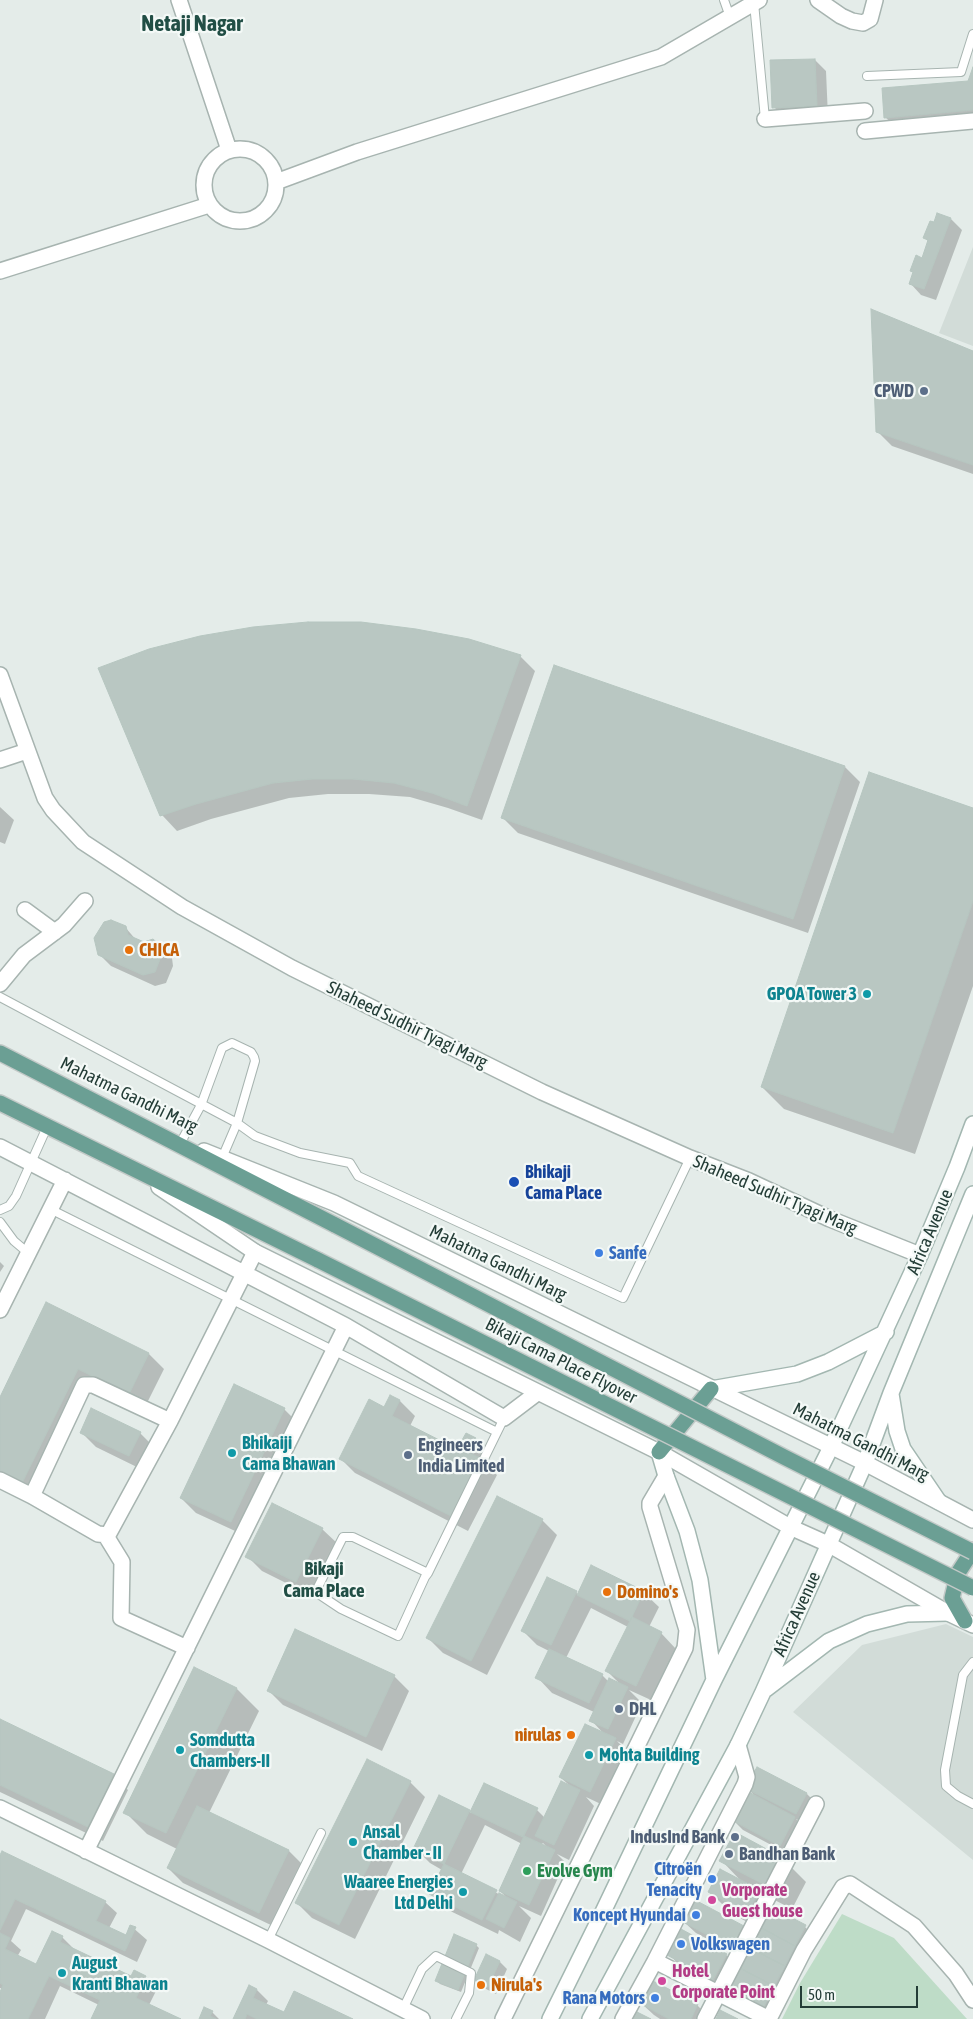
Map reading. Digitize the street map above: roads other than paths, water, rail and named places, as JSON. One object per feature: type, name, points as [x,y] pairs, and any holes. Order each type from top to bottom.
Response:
[{"type":"main road","name":"Mahatma Gandhi Marg","points":[[0,1053],[149,1129]]},
{"type":"main road","points":[[0,1103],[131,1168]]},
{"type":"main road","name":"Bikaji Cama Place Flyover","points":[[149,1129],[784,1457],[973,1551]]},
{"type":"main road","name":"Bikaji Cama Place Flyover","points":[[131,1168],[973,1588]]},
{"type":"main road","points":[[659,1452],[711,1388]]},
{"type":"main road","points":[[969,1623],[952,1598],[958,1573],[973,1551]]},
{"type":"street","points":[[179,0],[229,150]]},
{"type":"street","points":[[818,0],[841,16],[863,23],[870,19],[875,0]]},
{"type":"street","points":[[276,182],[357,152],[661,58],[757,2]]},
{"type":"street","points":[[765,119],[865,111]]},
{"type":"street","points":[[865,131],[973,121]]},
{"type":"street","points":[[244,149],[256,152],[266,160],[273,170],[276,182],[275,195],[270,206],[251,221],[238,222],[216,214],[204,194],[203,183],[206,172],[220,154],[229,150],[244,149]]},
{"type":"street","points":[[0,271],[209,205]]},
{"type":"street","name":"Shaheed Sudhir Tyagi Marg","points":[[0,675],[45,798],[69,829],[96,852],[182,907],[292,968],[542,1092],[830,1219],[920,1255]]},
{"type":"street","points":[[0,760],[27,751]]},
{"type":"street","points":[[0,984],[24,955],[64,925],[84,901]]},
{"type":"street","points":[[25,910],[55,932]]},
{"type":"street","name":"Africa Avenue","points":[[790,1528],[886,1332],[957,1167],[973,1124]]},
{"type":"street","name":"Mahatma Gandhi Marg","points":[[149,1129],[334,1204],[865,1463],[973,1520]]},
{"type":"street","points":[[0,1147],[245,1272],[346,1326],[504,1418],[537,1393]]},
{"type":"street","points":[[131,1168],[255,1252],[659,1452],[790,1528],[828,1544],[948,1613],[969,1623]]},
{"type":"street","points":[[0,1310],[27,1252],[65,1180]]},
{"type":"street","name":"Africa Avenue","points":[[590,2019],[738,1745],[763,1692],[865,1463],[891,1393],[973,1194]]},
{"type":"street","points":[[106,1536],[110,1533],[170,1421],[255,1252]]},
{"type":"street","points":[[86,1850],[346,1326]]},
{"type":"street","points":[[711,1388],[797,1374],[828,1362],[886,1332]]},
{"type":"street","points":[[32,1496],[84,1385],[94,1385],[170,1421]]},
{"type":"street","points":[[891,1393],[897,1431],[903,1448],[938,1502]]},
{"type":"street","points":[[659,1452],[687,1531],[700,1580],[714,1680]]},
{"type":"street","points":[[503,2019],[685,1648],[687,1630],[650,1507],[650,1503],[666,1476]]},
{"type":"street","points":[[0,1480],[98,1534],[106,1536],[122,1562],[121,1618],[187,1648]]},
{"type":"street","points":[[550,2019],[714,1680],[790,1528]]},
{"type":"street","points":[[763,1692],[829,1641],[867,1624],[907,1614],[948,1613]]},
{"type":"street","points":[[624,2019],[745,1784],[746,1777],[738,1745]]},
{"type":"street","points":[[705,2019],[816,1804]]},
{"type":"street","points":[[0,1808],[268,1940],[422,2019]]},
{"type":"street","points":[[655,1961],[769,2019],[804,1950],[843,1887],[850,1884],[914,1926],[956,1974],[973,2000]]},
{"type":"lane","points":[[724,0],[730,17]]},
{"type":"lane","points":[[757,2],[765,119]]},
{"type":"lane","points":[[867,76],[961,72],[973,34]]},
{"type":"lane","points":[[0,997],[237,1123],[254,1136],[300,1153],[350,1163],[358,1176],[624,1298],[690,1158]]},
{"type":"lane","points":[[181,1142],[202,1104],[222,1048],[232,1043],[251,1052],[255,1061],[237,1123],[222,1158]]},
{"type":"lane","points":[[0,1210],[13,1202],[47,1126]]},
{"type":"lane","points":[[50,1209],[497,1432]]},
{"type":"lane","points":[[0,1222],[14,1241],[27,1252]]},
{"type":"lane","points":[[428,1572],[353,1537],[343,1537],[317,1589],[320,1595],[341,1608],[398,1636],[504,1418]]},
{"type":"lane","points":[[973,1662],[963,1675],[945,1770],[946,1786],[958,1796],[973,1804]]},
{"type":"lane","points":[[268,1940],[320,1834]]},
{"type":"lane","points":[[402,2009],[422,1969],[436,1956],[472,1973],[469,1993],[456,2019]]},
{"type":"place","name":"CPWD","points":[[924,391]]},
{"type":"place","name":"CHICA","points":[[129,950]]},
{"type":"place","name":"GPOA Tower 3","points":[[867,994]]},
{"type":"place","name":"Bhikaji Cama Place","points":[[514,1182]]},
{"type":"place","name":"Sanfe","points":[[599,1253]]},
{"type":"place","name":"Bhikaiji Cama Bhawan","points":[[232,1453]]},
{"type":"place","name":"Engineers India Limited","points":[[408,1455]]},
{"type":"place","name":"Domino's","points":[[607,1592]]},
{"type":"place","name":"DHL","points":[[619,1709]]},
{"type":"place","name":"nirulas","points":[[571,1735]]},
{"type":"place","name":"Somdutta Chambers-II","points":[[180,1750]]},
{"type":"place","name":"Mohta Building","points":[[589,1755]]},
{"type":"place","name":"IndusInd Bank","points":[[735,1837]]},
{"type":"place","name":"Ansal Chamber - II","points":[[353,1842]]},
{"type":"place","name":"Bandhan Bank","points":[[729,1854]]},
{"type":"place","name":"Evolve Gym","points":[[527,1871]]},
{"type":"place","name":"Citroën Tenacity","points":[[712,1879]]},
{"type":"place","name":"Waaree Energies Ltd Delhi","points":[[463,1892]]},
{"type":"place","name":"Vorporate Guest house","points":[[712,1900]]},
{"type":"place","name":"Koncept Hyundai","points":[[696,1915]]},
{"type":"place","name":"Volkswagen","points":[[681,1944]]},
{"type":"place","name":"August Kranti Bhawan","points":[[62,1973]]},
{"type":"place","name":"Hotel Corporate Point","points":[[662,1981]]},
{"type":"place","name":"Nirula's","points":[[481,1985]]},
{"type":"place","name":"Rana Motors","points":[[655,1998]]},
{"type":"district","name":"Netaji Nagar","points":[[192,24]]},
{"type":"district","name":"Bikaji Cama Place","points":[[324,1580]]}]
